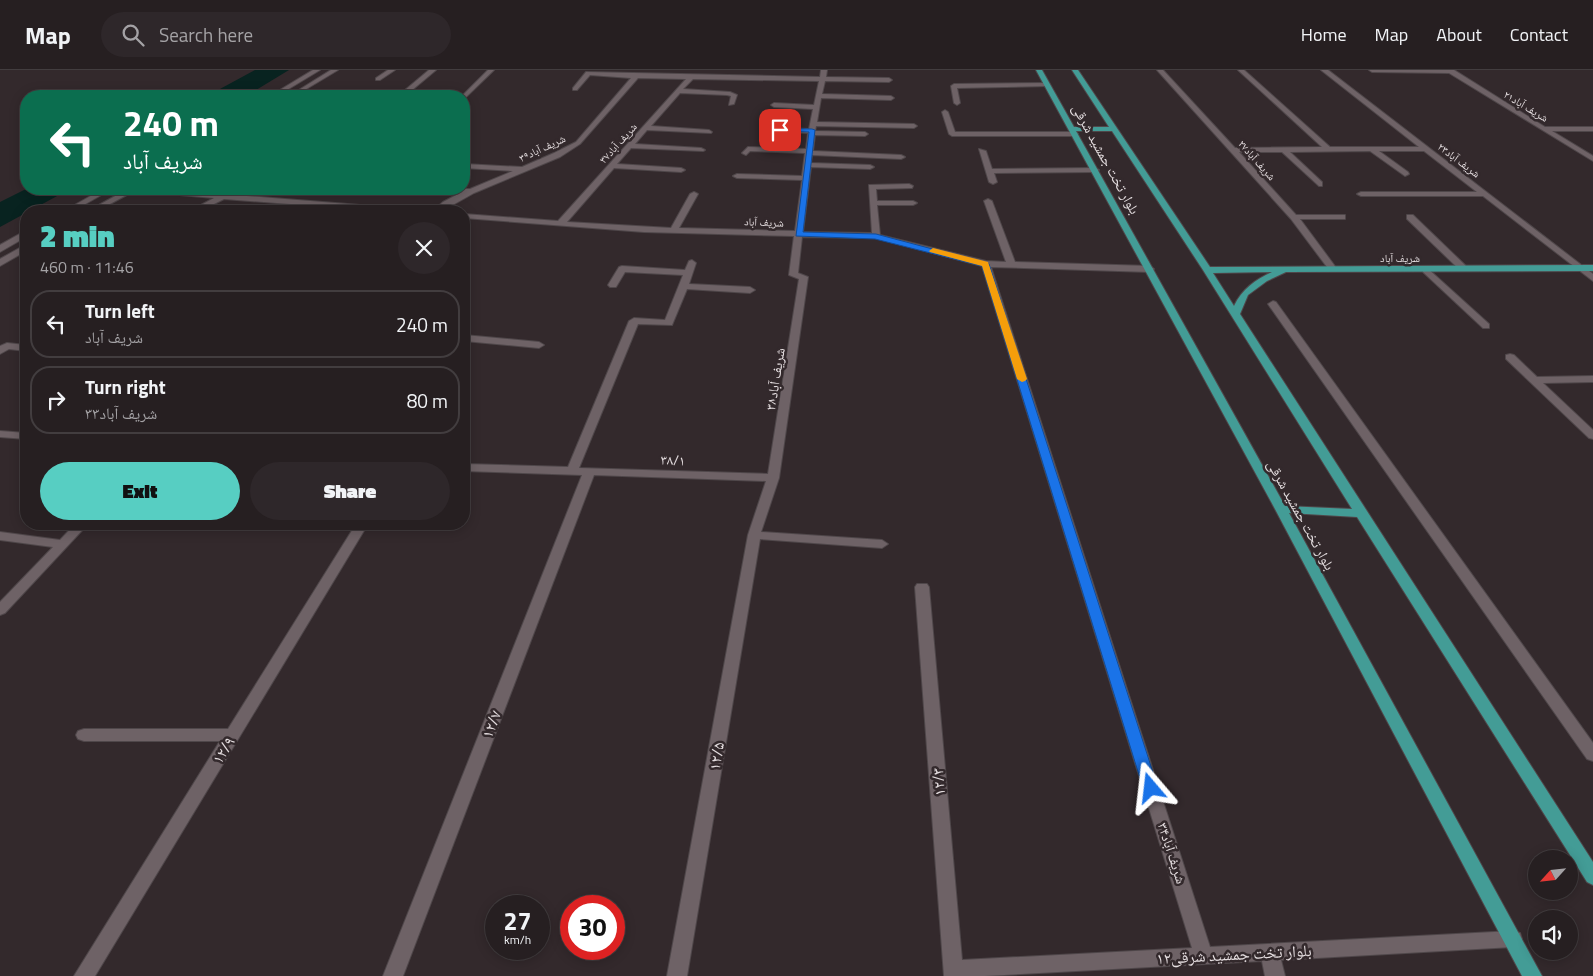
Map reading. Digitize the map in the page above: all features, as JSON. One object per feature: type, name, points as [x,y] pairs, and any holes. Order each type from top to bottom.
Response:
[{"type":"main road","name":"بلوار تخت جمشید شرقی","points":[[1039,70],[1281,509],[1532,976]]},
{"type":"main road","name":"بلوار تخت جمشید شرقی","points":[[1075,70],[1207,270],[1593,877]]},
{"type":"main road","points":[[1073,131],[1114,129]]},
{"type":"main road","name":"شریف آباد","points":[[1207,270],[1593,268]]},
{"type":"main road","points":[[1235,315],[1244,294],[1264,279],[1287,269]]},
{"type":"main road","points":[[1281,509],[1361,513]]},
{"type":"street","points":[[283,90],[317,70]]},
{"type":"street","points":[[301,90],[335,70]]},
{"type":"street","points":[[378,79],[392,70]]},
{"type":"street","points":[[409,90],[433,70]]},
{"type":"street","points":[[470,91],[491,70]]},
{"type":"street","points":[[668,77],[671,70]]},
{"type":"street","points":[[799,234],[812,129],[824,70]]},
{"type":"street","name":"شریف آباد۲۷","points":[[1160,70],[1294,217],[1333,269]]},
{"type":"street","points":[[1241,70],[1329,150]]},
{"type":"street","name":"شریف آباد۲۳","points":[[1324,70],[1593,278]]},
{"type":"street","points":[[1372,70],[1451,70]]},
{"type":"street","name":"شریف آباد۲۱","points":[[1451,70],[1452,73],[1593,159]]},
{"type":"street","points":[[575,89],[588,73],[603,72],[668,77],[888,80]]},
{"type":"street","name":"شریف آباد۳۹","points":[[471,192],[557,155],[578,143],[636,76]]},
{"type":"street","name":"شریف آباد۳۷","points":[[561,223],[680,91],[690,77]]},
{"type":"street","points":[[957,103],[954,86],[1047,86]]},
{"type":"street","points":[[680,91],[728,93],[734,95],[731,104]]},
{"type":"street","points":[[819,96],[891,98]]},
{"type":"street","points":[[774,105],[817,107]]},
{"type":"street","points":[[945,112],[952,134],[1073,131]]},
{"type":"street","points":[[764,129],[914,126]]},
{"type":"street","points":[[647,128],[709,132]]},
{"type":"street","points":[[812,129],[865,134]]},
{"type":"street","points":[[1544,129],[1593,129]]},
{"type":"street","points":[[630,146],[701,150]]},
{"type":"street","points":[[746,153],[748,149],[901,156]]},
{"type":"street","points":[[1233,150],[1427,149]]},
{"type":"street","points":[[1284,150],[1319,184]]},
{"type":"street","points":[[1373,150],[1405,174]]},
{"type":"street","points":[[982,151],[993,182]]},
{"type":"street","points":[[808,165],[870,167]]},
{"type":"street","points":[[470,166],[524,169]]},
{"type":"street","points":[[612,166],[681,170]]},
{"type":"street","points":[[989,171],[1095,170]]},
{"type":"street","points":[[737,176],[806,178]]},
{"type":"street","points":[[876,236],[872,187],[909,186]]},
{"type":"street","points":[[674,231],[694,194]]},
{"type":"street","points":[[1361,194],[1486,194]]},
{"type":"street","points":[[79,205],[97,195]]},
{"type":"street","points":[[103,205],[121,195]]},
{"type":"street","points":[[210,195],[335,205]]},
{"type":"street","name":"شریف آباد۳۹","points":[[445,205],[465,195]]},
{"type":"street","points":[[206,205],[223,196]]},
{"type":"street","points":[[988,201],[1011,264]]},
{"type":"street","points":[[873,202],[913,203]]},
{"type":"street","name":"شریف آباد","points":[[470,216],[674,231],[876,236],[986,264],[1150,269]]},
{"type":"street","points":[[1294,217],[1342,218]]},
{"type":"street","points":[[1410,217],[1464,269]]},
{"type":"street","name":"شریف آباد۳۸","points":[[754,535],[774,478],[804,278],[793,275],[799,234]]},
{"type":"street","points":[[0,249],[20,237]]},
{"type":"street","points":[[0,263],[20,251]]},
{"type":"street","points":[[572,471],[634,322],[669,323],[692,263]]},
{"type":"street","name":"شریف آباد۳۴","points":[[986,264],[1204,956]]},
{"type":"street","points":[[613,285],[622,269],[688,273]]},
{"type":"street","points":[[1426,270],[1486,326]]},
{"type":"street","points":[[683,286],[750,290]]},
{"type":"street","points":[[1273,304],[1593,755]]},
{"type":"street","points":[[470,339],[539,346]]},
{"type":"street","points":[[0,351],[7,346],[20,347]]},
{"type":"street","points":[[1510,357],[1593,436]]},
{"type":"street","points":[[1533,380],[1593,379]]},
{"type":"street","points":[[0,434],[20,434]]},
{"type":"street","name":"۳۸/۱","points":[[470,467],[774,478]]},
{"type":"street","name":"۱۲/۷","points":[[393,976],[589,472]]},
{"type":"street","points":[[0,610],[77,530]]},
{"type":"street","name":"۱۲/۹","points":[[84,976],[358,530]]},
{"type":"street","points":[[754,535],[882,544]]},
{"type":"street","name":"۱۲/۵","points":[[678,976],[754,535]]},
{"type":"street","points":[[0,536],[64,544]]},
{"type":"street","name":"۱۲/۳","points":[[922,587],[954,973]]},
{"type":"street","points":[[84,735],[233,735]]},
{"type":"street","name":"بلوار تخت جمشید شرقی۱۲","points":[[954,973],[1006,971],[1204,956],[1513,939]]},
{"type":"street","points":[[1270,952],[1275,976]]},
{"type":"shaded area","points":[[255,70],[289,70],[256,90],[218,90]]},
{"type":"shaded area","points":[[20,192],[20,195],[59,195],[41,205],[20,205],[20,216],[0,227],[0,202]]},
{"type":"slow traffic","points":[[933,251],[986,264],[1022,379]]},
{"type":"route","points":[[780,130],[812,130],[799,234],[876,236],[986,264],[1151,788]]}]
